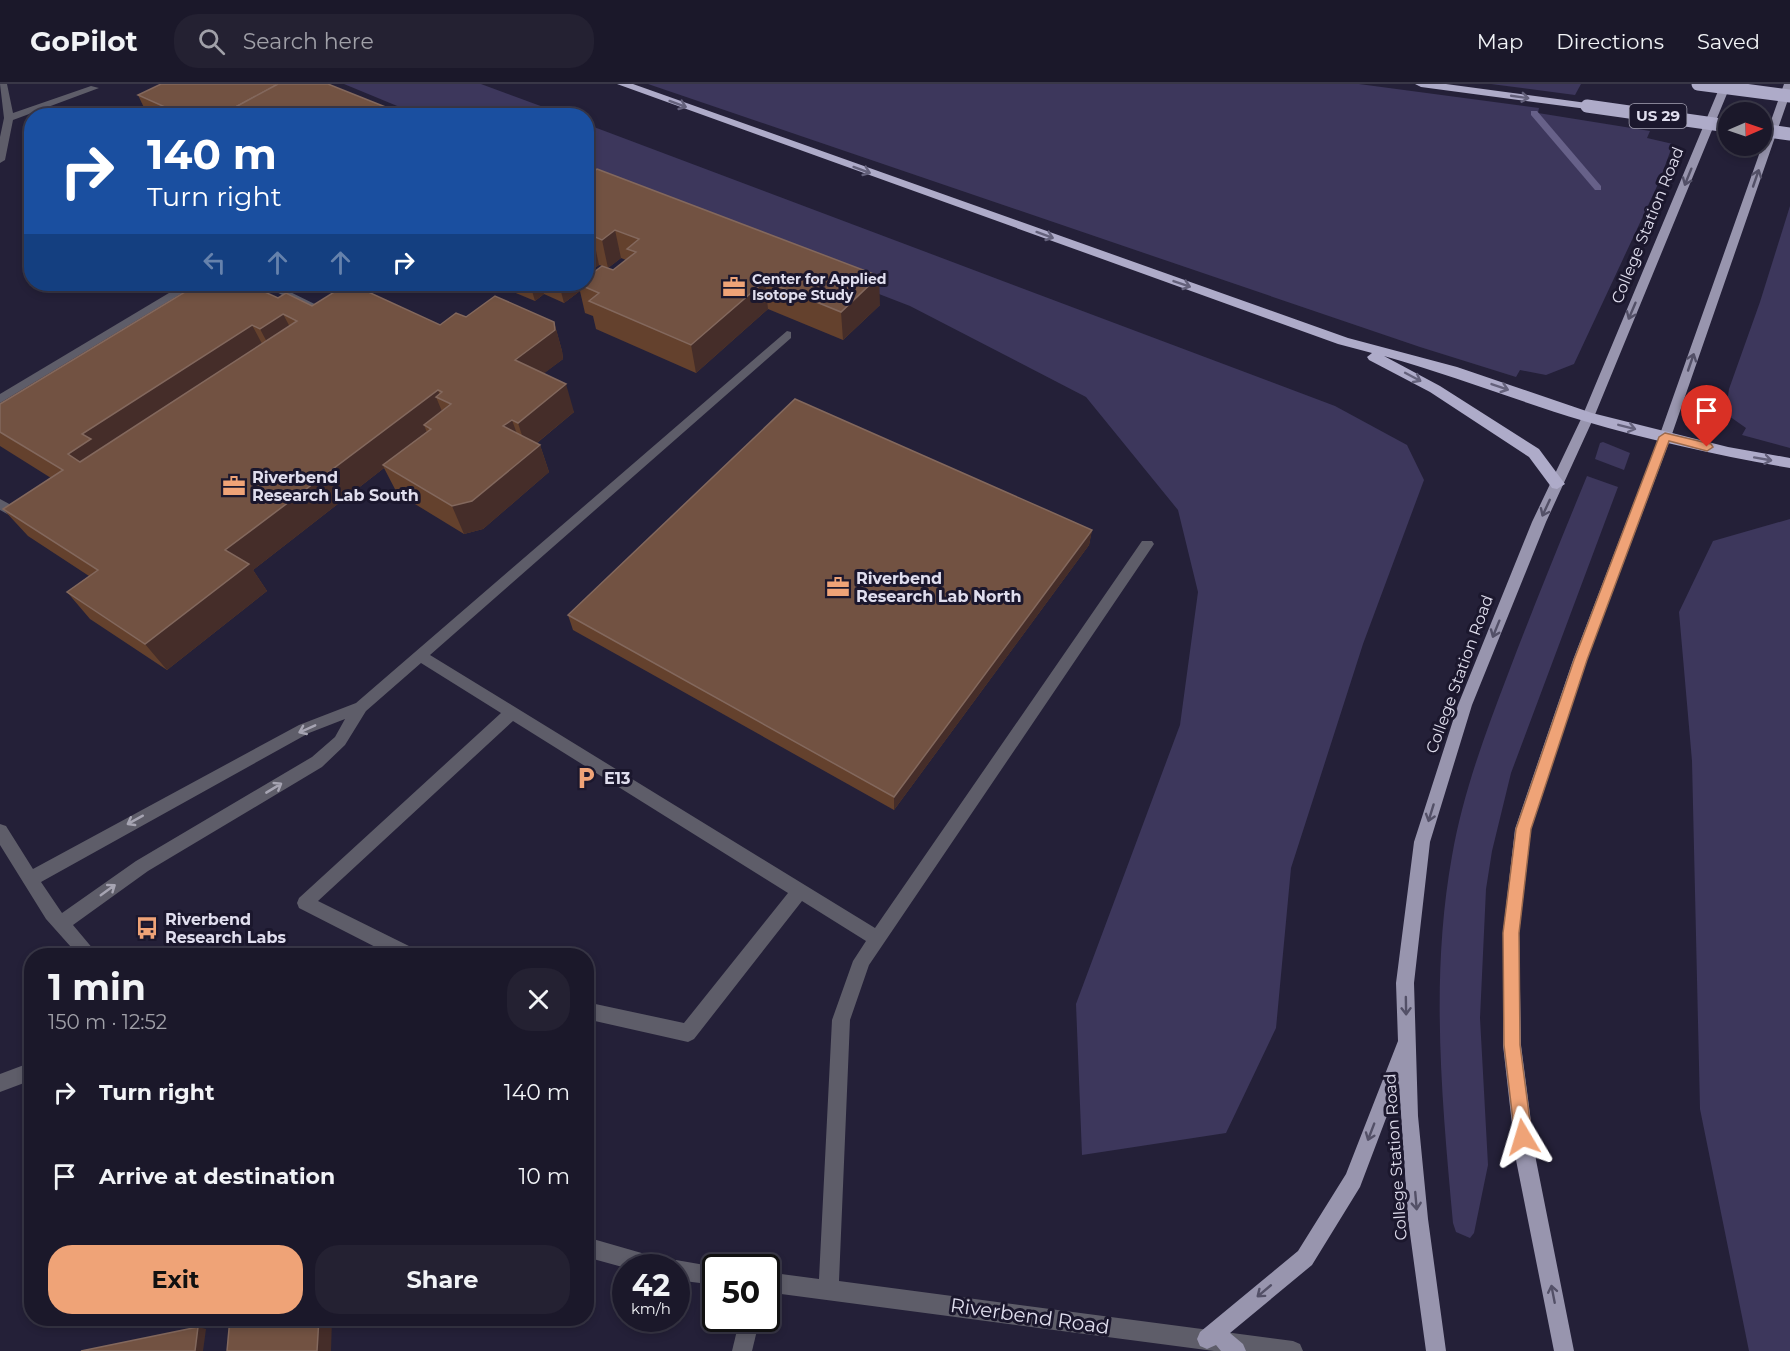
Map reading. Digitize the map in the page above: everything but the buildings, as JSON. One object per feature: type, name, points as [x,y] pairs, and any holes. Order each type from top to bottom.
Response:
[{"type":"highway","points":[[623,84],[1343,341],[1452,370],[1588,417],[1665,437],[1790,464]]},
{"type":"highway","name":"US 29","points":[[1421,84],[1718,125]]},
{"type":"highway","name":"US 29","points":[[1698,84],[1790,96]]},
{"type":"highway","points":[[1772,132],[1790,134]]},
{"type":"highway","points":[[1343,341],[1435,389],[1534,453],[1557,484]]},
{"type":"main road","name":"College Station Road","points":[[1436,1351],[1418,1219],[1409,1116],[1406,983],[1422,842],[1465,705],[1557,484],[1588,417],[1726,84]]},
{"type":"main road","points":[[1564,1351],[1526,1160],[1512,1045],[1511,933],[1523,829],[1580,660],[1665,437],[1789,84]]},
{"type":"main road","points":[[1223,1344],[1305,1258],[1353,1180],[1407,1038]]},
{"type":"street","points":[[0,160],[9,118],[2,84]]},
{"type":"street","points":[[35,108],[91,86]]},
{"type":"street","points":[[9,118],[24,112]]},
{"type":"street","points":[[0,399],[180,291]]},
{"type":"street","points":[[280,291],[339,320]]},
{"type":"street","points":[[30,879],[294,735],[361,707],[422,657],[787,335]]},
{"type":"street","points":[[0,504],[31,521]]},
{"type":"street","points":[[829,1289],[841,1020],[862,961],[1147,544]]},
{"type":"street","points":[[422,657],[877,939]]},
{"type":"street","points":[[61,924],[142,866],[317,762],[340,741],[361,707]]},
{"type":"street","points":[[395,948],[305,903],[512,712]]},
{"type":"street","points":[[0,831],[61,924],[84,948]]},
{"type":"street","points":[[594,1012],[688,1033],[800,891]]},
{"type":"street","points":[[0,1083],[24,1074]]},
{"type":"street","points":[[594,1248],[612,1254]]},
{"type":"street","name":"Riverbend Road","points":[[780,1284],[1223,1344],[1293,1351]]},
{"type":"street","points":[[742,1351],[747,1332]]},
{"type":"shaded area","points":[[344,84],[481,84],[546,108],[402,108]]},
{"type":"shaded area","points":[[648,84],[1359,84],[1539,108],[1538,113],[1650,131],[1647,138],[1673,144],[1659,182],[1574,364],[1546,375],[1520,370],[1516,377],[1420,347]]},
{"type":"shaded area","points":[[1491,84],[1581,84],[1575,95]]},
{"type":"shaded area","points":[[594,127],[1335,406],[1407,445],[1424,480],[1363,644],[1291,868],[1276,1028],[1226,1133],[1082,1155],[1076,1004],[1180,725],[1198,592],[1178,510],[1086,397],[910,306],[594,184]]},
{"type":"shaded area","points":[[1790,206],[1790,448],[1742,435],[1746,428],[1729,416],[1726,410],[1729,389],[1760,302]]},
{"type":"shaded area","points":[[1603,442],[1630,453],[1624,470],[1595,459],[1600,443]]},
{"type":"shaded area","points":[[1587,476],[1618,487],[1511,773],[1492,851],[1486,889],[1480,1018],[1488,1165],[1474,1233],[1470,1238],[1456,1232],[1453,1223],[1442,1085],[1441,948],[1452,856],[1462,809],[1483,741]]},
{"type":"shaded area","points":[[1790,519],[1790,1351],[1749,1351],[1700,1109],[1692,761],[1679,612],[1713,541]]},
{"type":"waterway","points":[[1534,113],[1598,188]]},
{"type":"place","name":"Center for Applied Isotope Study","points":[[734,287]]},
{"type":"place","name":"Riverbend Research Lab South","points":[[234,486]]},
{"type":"place","name":"Riverbend Research Lab North","points":[[838,587]]},
{"type":"place","name":"E13","points":[[586,778]]},
{"type":"place","name":"Riverbend Research Labs","points":[[147,928]]},
{"type":"route","points":[[1523,1137],[1512,1045],[1511,933],[1523,829],[1580,660],[1665,437],[1707,447]]}]
